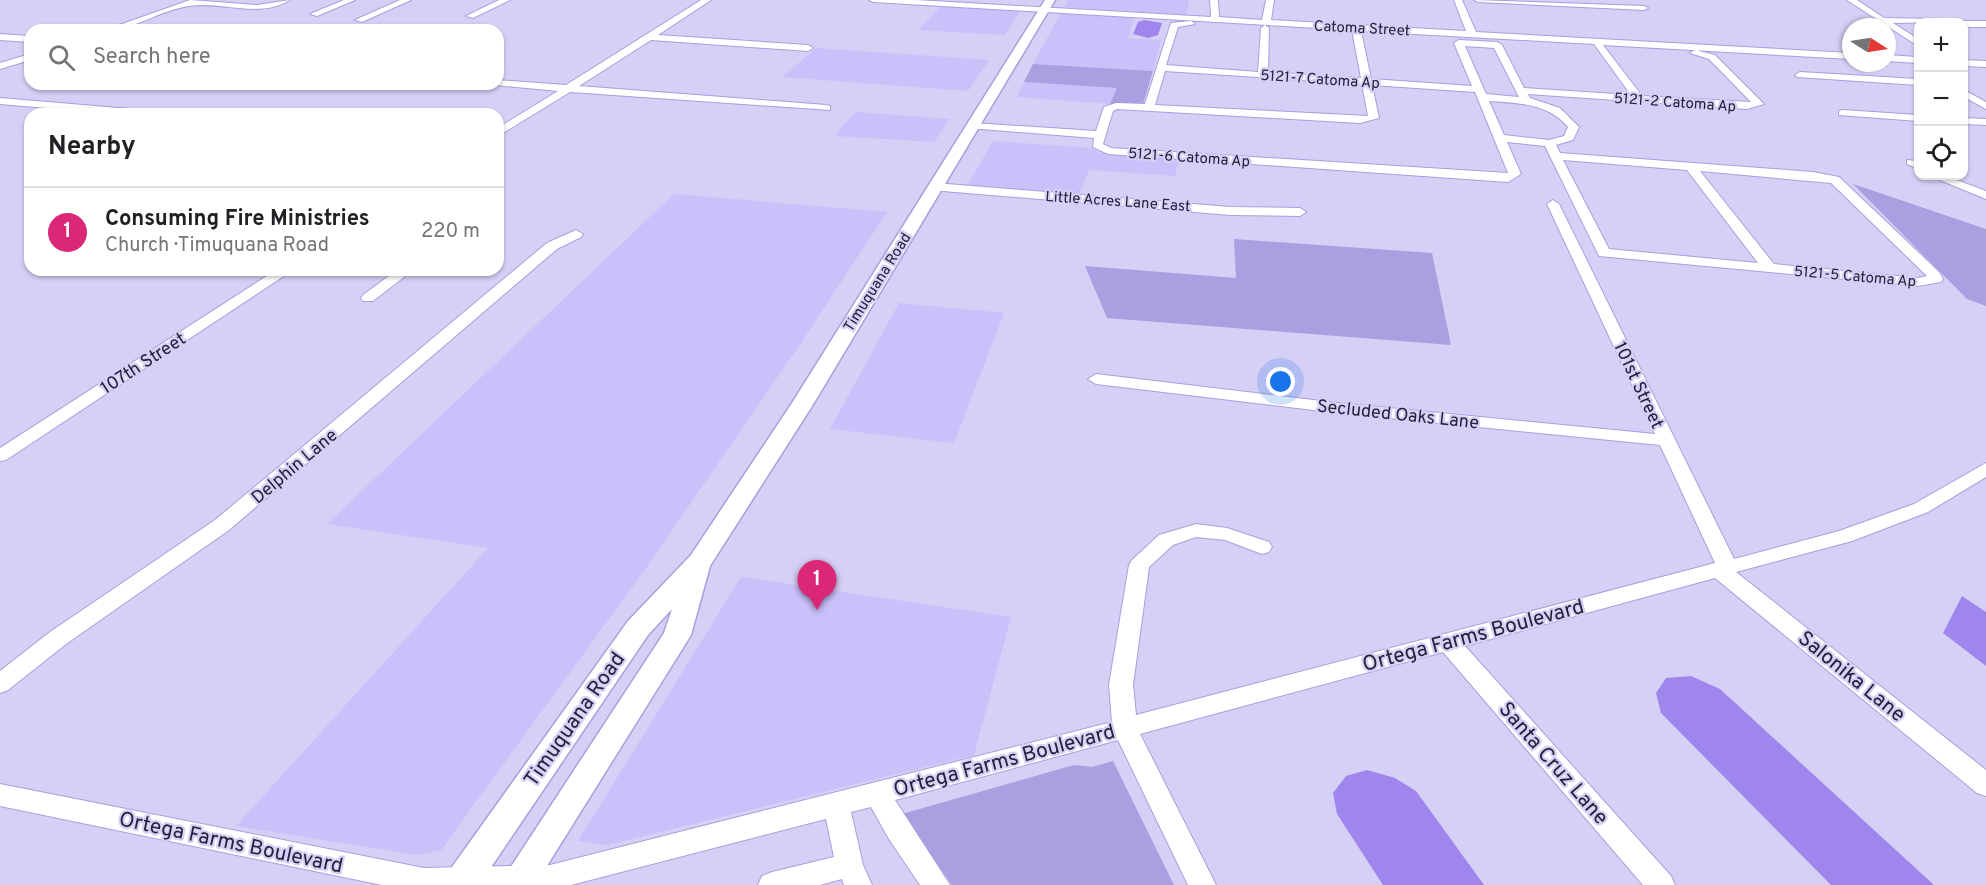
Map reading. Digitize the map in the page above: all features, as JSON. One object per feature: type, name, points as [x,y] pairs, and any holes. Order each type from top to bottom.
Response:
[{"type":"main road","name":"Timuquana Road","points":[[461,882],[638,628],[700,561],[803,403],[1047,5]]},
{"type":"main road","name":"Timuquana Road","points":[[518,882],[676,635],[700,561]]},
{"type":"street","points":[[127,24],[198,0]]},
{"type":"street","points":[[188,3],[257,7],[286,0]]},
{"type":"street","points":[[314,14],[351,0]]},
{"type":"street","points":[[359,21],[407,0]]},
{"type":"street","points":[[470,16],[506,0]]},
{"type":"street","points":[[504,129],[707,0]]},
{"type":"street","points":[[873,0],[1047,5],[1266,25]]},
{"type":"street","points":[[1214,0],[1215,19]]},
{"type":"street","points":[[1263,75],[1270,0]]},
{"type":"street","points":[[1458,0],[1472,34]]},
{"type":"street","points":[[1478,0],[1644,9]]},
{"type":"street","points":[[1851,0],[1878,18]]},
{"type":"street","points":[[1896,21],[1914,21]]},
{"type":"street","points":[[1149,107],[1174,25],[1187,23],[1266,25]]},
{"type":"street","points":[[1968,24],[1986,24]]},
{"type":"street","name":"Catoma Street","points":[[1266,25],[1472,34],[1598,44],[1842,56]]},
{"type":"street","points":[[972,126],[1101,135],[1108,108],[1122,105],[1369,120],[1375,116],[1366,82],[1357,30]]},
{"type":"street","points":[[1896,30],[1914,41]]},
{"type":"street","points":[[649,37],[808,48]]},
{"type":"street","points":[[0,38],[24,39]]},
{"type":"street","name":"5121-6 Catoma Ap","points":[[1101,135],[1097,145],[1108,151],[1508,178],[1515,174],[1459,43],[1497,45],[1524,96]]},
{"type":"street","points":[[1598,44],[1639,99]]},
{"type":"street","name":"5121-2 Catoma Ap","points":[[1524,96],[1639,99],[1746,106],[1759,104],[1712,57],[1706,54],[1598,44]]},
{"type":"street","points":[[0,66],[24,59]]},
{"type":"street","points":[[1896,59],[1914,60]]},
{"type":"street","points":[[1968,63],[1986,64]]},
{"type":"street","name":"5121-7 Catoma Ap","points":[[1161,68],[1366,82],[1480,93],[1506,100],[1524,96]]},
{"type":"street","points":[[1800,75],[1914,82]]},
{"type":"street","points":[[504,84],[826,108]]},
{"type":"street","points":[[1968,95],[1986,106]]},
{"type":"street","points":[[1499,138],[1549,143],[1569,138],[1574,127],[1556,111],[1524,96]]},
{"type":"street","points":[[0,101],[83,108]]},
{"type":"street","points":[[1843,113],[1914,118]]},
{"type":"street","points":[[1968,121],[1986,122]]},
{"type":"street","points":[[1549,143],[1555,156]]},
{"type":"street","name":"5121-5 Catoma Ap","points":[[1555,156],[1813,176],[1835,180],[1936,279],[1918,282],[1604,253],[1555,156]]},
{"type":"street","points":[[1690,166],[1769,268]]},
{"type":"street","points":[[1947,180],[1986,195]]},
{"type":"street","name":"Little Acres Lane East","points":[[935,187],[1230,211],[1300,212]]},
{"type":"street","name":"101st Street","points":[[1553,204],[1722,567]]},
{"type":"street","name":"Delphin Lane","points":[[0,684],[58,638],[222,525],[552,246],[576,234]]},
{"type":"street","name":"107th Street","points":[[0,456],[277,276]]},
{"type":"street","points":[[368,298],[398,276]]},
{"type":"street","name":"Secluded Oaks Lane","points":[[1096,379],[1338,408],[1664,440]]},
{"type":"street","name":"Ortega Farms Boulevard","points":[[0,795],[424,881],[518,882],[550,878],[878,794],[1845,536],[1903,516],[1935,500],[1986,469]]},
{"type":"street","points":[[1202,885],[1125,728],[1121,686],[1139,565],[1151,549],[1169,536],[1189,531],[1208,530],[1231,533],[1262,547]]},
{"type":"street","name":"Salonika Lane","points":[[1722,567],[1986,785]]},
{"type":"street","name":"Santa Cruz Lane","points":[[1448,642],[1661,885]]},
{"type":"street","points":[[878,794],[898,831],[936,885]]},
{"type":"street","points":[[772,885],[853,875],[836,804]]},
{"type":"shaded area","points":[[1068,0],[1189,0],[1187,15],[1065,7]]},
{"type":"shaded area","points":[[941,6],[1020,11],[1005,35],[918,30]]},
{"type":"shaded area","points":[[1061,13],[1135,16],[1128,38],[1161,40],[1153,71],[1033,64]]},
{"type":"shaded area","points":[[1144,20],[1162,23],[1158,35],[1148,38],[1133,34],[1138,22]]},
{"type":"shaded area","points":[[816,48],[989,60],[968,91],[782,77]]},
{"type":"shaded area","points":[[1033,64],[1153,71],[1143,104],[1110,104],[1117,88],[1024,82]]},
{"type":"shaded area","points":[[1024,82],[1117,88],[1110,104],[1017,97]]},
{"type":"shaded area","points":[[855,112],[950,119],[934,142],[835,136]]},
{"type":"shaded area","points":[[993,141],[1092,148],[1099,153],[1180,158],[1175,176],[1089,170],[1078,197],[966,188]]},
{"type":"shaded area","points":[[1853,184],[1986,229],[1986,306],[1967,299]]},
{"type":"shaded area","points":[[674,194],[887,212],[803,340],[646,568],[441,850],[417,855],[236,826],[488,548],[327,524]]},
{"type":"shaded area","points":[[1234,239],[1432,253],[1451,345],[1107,318],[1085,266],[1236,278]]},
{"type":"shaded area","points":[[899,303],[1004,313],[954,443],[830,429]]},
{"type":"shaded area","points":[[741,577],[1011,617],[974,755],[607,845],[578,841]]},
{"type":"shaded area","points":[[1962,596],[1986,612],[1986,666],[1943,633]]},
{"type":"shaded area","points":[[1691,676],[1720,689],[1934,885],[1831,885],[1661,713],[1656,693],[1666,678]]},
{"type":"shaded area","points":[[1113,761],[1174,885],[952,885],[902,814],[1074,765],[1092,767]]},
{"type":"shaded area","points":[[1367,770],[1395,778],[1416,791],[1484,885],[1383,885],[1337,814],[1333,793],[1346,776]]},
{"type":"place","name":"Consuming Fire Ministries","points":[[817,610]]}]
